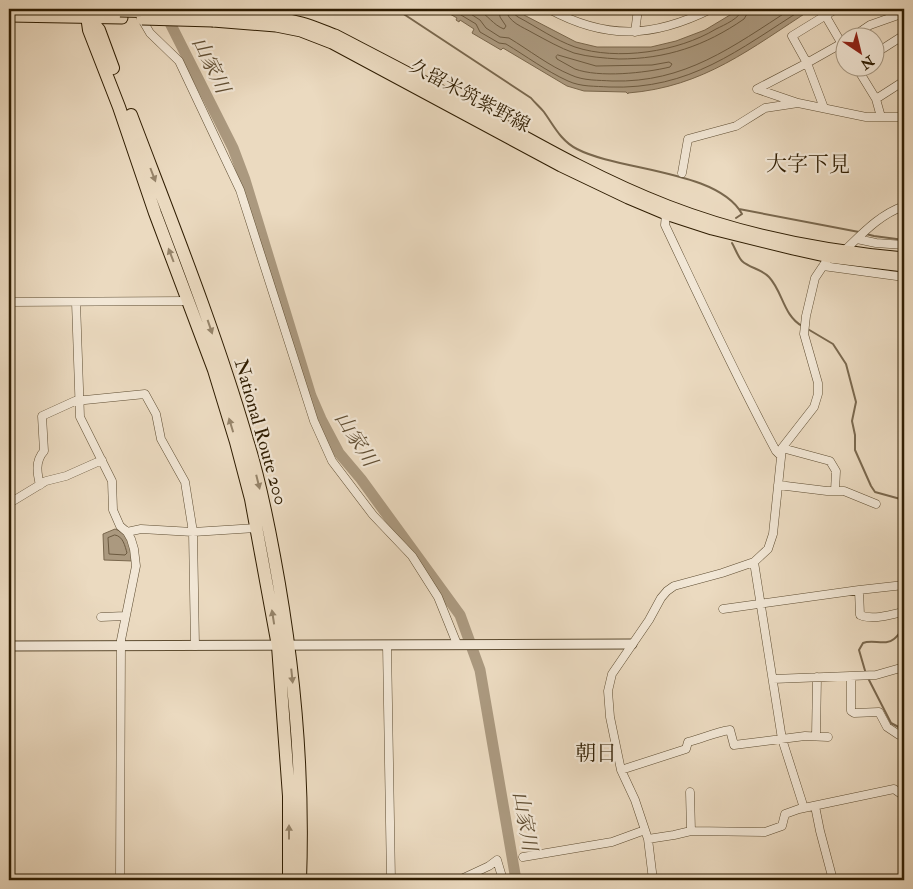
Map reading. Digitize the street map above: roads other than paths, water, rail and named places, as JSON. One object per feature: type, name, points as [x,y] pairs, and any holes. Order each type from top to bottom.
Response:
[{"type":"highway","name":"National Route 200","points":[[89,11],[89,30],[120,107],[155,213],[214,370],[236,442],[257,528],[284,646],[289,796],[289,880]]},
{"type":"highway","name":"National Route 200","points":[[89,11],[99,30],[196,288],[224,366],[248,442],[268,526],[284,646],[298,728],[302,795],[300,880]]},
{"type":"main road","name":"久留米筑紫野線","points":[[9,16],[89,11],[213,17],[300,31],[332,42],[561,166],[666,214],[712,230],[826,261],[904,266]]},
{"type":"main road","name":"久留米筑紫野線","points":[[213,17],[249,14],[302,23],[335,35],[400,68],[575,164],[645,197],[709,220],[794,242],[844,251],[904,258]]},
{"type":"street","points":[[136,9],[150,33],[179,61],[240,190],[314,422],[332,461],[373,515],[412,556],[438,597],[457,644]]},
{"type":"street","points":[[549,9],[576,22],[601,29],[635,32],[675,25],[711,9]]},
{"type":"street","points":[[635,32],[638,9]]},
{"type":"street","points":[[824,108],[808,63],[792,36],[836,9]]},
{"type":"street","points":[[866,28],[904,11]]},
{"type":"street","points":[[825,15],[836,32]]},
{"type":"street","points":[[886,47],[904,35]]},
{"type":"street","points":[[836,46],[757,89],[798,103],[866,117],[904,118]]},
{"type":"street","points":[[863,78],[876,99],[881,117]]},
{"type":"street","points":[[876,99],[904,81]]},
{"type":"street","points":[[682,173],[688,139],[736,126],[765,108],[798,103]]},
{"type":"street","points":[[844,251],[882,217],[904,206]]},
{"type":"street","points":[[666,214],[665,225],[745,394],[776,451],[830,461],[836,471],[836,491]]},
{"type":"street","points":[[857,239],[876,243],[904,245]]},
{"type":"street","points":[[653,880],[648,839],[635,800],[621,770],[610,717],[608,691],[612,674],[649,620],[661,598],[674,586],[722,574],[754,562],[768,549],[773,534],[782,452],[814,407],[818,394],[818,383],[804,334],[806,316],[815,278],[826,261],[904,277]]},
{"type":"street","points":[[9,302],[189,301]]},
{"type":"street","points":[[76,302],[80,417],[112,481],[113,510],[117,521],[127,532],[134,549],[136,566],[121,646],[120,880]]},
{"type":"street","points":[[40,485],[37,469],[40,455],[44,451],[42,416],[79,400],[146,394],[156,414],[161,439],[185,482],[193,532],[195,646]]},
{"type":"street","points":[[9,500],[13,501],[46,481],[66,476],[102,460]]},
{"type":"street","points":[[778,485],[844,491],[876,504]]},
{"type":"street","points":[[127,532],[141,529],[193,532],[257,528]]},
{"type":"street","points":[[754,562],[782,739],[804,808]]},
{"type":"street","points":[[723,609],[859,590],[904,586]]},
{"type":"street","points":[[859,590],[860,615],[864,617],[879,617],[904,612]]},
{"type":"street","points":[[101,616],[126,616]]},
{"type":"street","points":[[9,646],[632,644]]},
{"type":"street","points":[[387,645],[391,880]]},
{"type":"street","points":[[773,679],[876,675],[904,667]]},
{"type":"street","points":[[851,676],[851,711],[854,713],[879,712],[887,727],[899,735]]},
{"type":"street","points":[[816,736],[817,677]]},
{"type":"street","points":[[621,770],[686,749],[688,742],[730,730],[734,745],[828,736]]},
{"type":"street","points":[[648,839],[690,831],[766,832],[782,826],[785,814],[804,808],[894,790],[904,796]]},
{"type":"street","points":[[690,792],[690,831]]},
{"type":"street","points":[[815,806],[833,880]]},
{"type":"street","points":[[523,857],[612,842],[645,830]]},
{"type":"street","points":[[459,880],[490,866],[497,860],[503,880]]},
{"type":"water","points":[[441,9],[514,9],[522,14],[522,9],[524,9],[524,15],[576,42],[597,47],[651,47],[676,41],[705,30],[740,9],[812,9],[747,51],[704,74],[680,83],[628,94],[626,92],[584,91],[567,86],[503,48],[501,50],[472,33],[474,29],[460,20],[459,22],[456,20],[457,18]]},
{"type":"water","points":[[115,529],[126,537],[133,561],[104,560],[103,534]]},
{"type":"waterway","points":[[396,9],[531,98],[571,146],[595,156],[666,173],[712,188],[730,199],[742,214],[736,218]]},
{"type":"waterway","name":"山家川","points":[[165,13],[233,148],[245,180],[311,396],[321,419],[339,453],[361,479],[460,615],[480,670],[516,880]]},
{"type":"waterway","points":[[739,209],[859,232]]},
{"type":"waterway","points":[[866,234],[904,240]]},
{"type":"waterway","points":[[732,243],[742,261],[769,277],[791,316],[802,326]]},
{"type":"waterway","points":[[806,328],[833,344],[846,364],[856,402],[852,421],[855,435],[855,450],[871,486],[875,492],[904,500]]},
{"type":"waterway","points":[[866,674],[859,650],[863,643],[891,641],[904,627]]},
{"type":"waterway","points":[[868,678],[891,723],[904,730]]},
{"type":"district","name":"大字下見","points":[[808,164]]},
{"type":"district","name":"朝日","points":[[596,753]]}]
